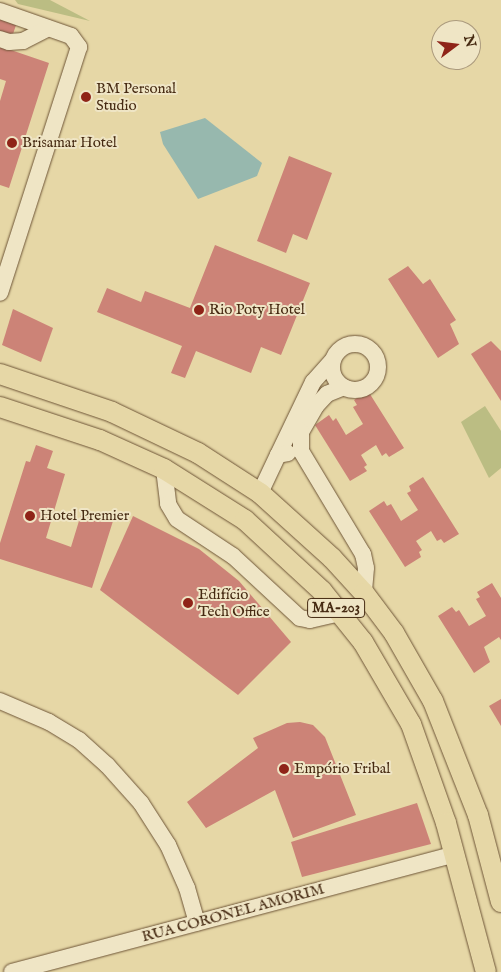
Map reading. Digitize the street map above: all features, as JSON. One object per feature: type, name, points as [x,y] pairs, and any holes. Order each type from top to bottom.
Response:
[{"type":"main road","name":"MA-203","points":[[0,374],[121,416],[198,453],[260,493],[304,532],[364,593],[418,671],[446,728],[478,814],[501,902]]},
{"type":"main road","name":"MA-203","points":[[0,407],[100,440],[164,469],[245,520],[286,555],[340,612],[383,671],[411,724],[432,776],[486,972]]},
{"type":"street","points":[[0,12],[71,36],[79,47],[0,292]]},
{"type":"street","points":[[0,39],[9,42],[23,41],[48,28]]},
{"type":"street","points":[[260,493],[313,382],[341,348],[348,344],[364,345],[376,355],[378,371],[371,384],[358,390],[344,387],[334,376],[332,360]]},
{"type":"street","points":[[344,387],[321,400],[304,425],[300,444],[304,460],[363,554],[366,568],[364,593]]},
{"type":"street","points":[[278,454],[291,453],[304,460]]},
{"type":"street","points":[[164,469],[168,504],[177,520],[233,556],[300,618],[310,620],[340,612]]},
{"type":"street","points":[[0,700],[49,722],[79,740],[141,803],[178,866],[197,923]]},
{"type":"street","name":"RUA CORONEL AMORIM","points":[[12,972],[45,967],[197,923],[454,854]]},
{"type":"green space","points":[[15,0],[50,0],[90,21],[18,4]]},
{"type":"green space","points":[[485,406],[501,431],[501,468],[489,478],[461,422]]},
{"type":"water","points":[[205,118],[262,163],[257,176],[198,199],[163,144],[160,132]]},
{"type":"building","name":"Brisamar Hotel","points":[[0,19],[16,25],[8,49],[49,63],[9,188],[0,185],[0,101],[6,81],[0,79]]},
{"type":"building","points":[[289,156],[332,173],[307,240],[293,234],[286,253],[257,241]]},
{"type":"building","name":"Rio Poty Hotel","points":[[215,245],[310,283],[281,355],[261,347],[251,373],[196,351],[185,378],[171,373],[182,346],[97,312],[107,288],[141,302],[145,291],[190,308]]},
{"type":"building","points":[[408,266],[423,284],[430,279],[456,320],[450,324],[459,344],[438,358],[388,279]]},
{"type":"building","points":[[13,309],[53,328],[41,362],[2,345]]},
{"type":"building","points":[[491,341],[501,351],[501,401],[471,354]]},
{"type":"building","points":[[368,391],[404,448],[389,457],[386,453],[382,456],[376,445],[361,455],[367,465],[364,467],[367,471],[350,481],[315,425],[329,415],[333,421],[336,418],[346,435],[363,424],[353,407],[357,405],[354,400]]},
{"type":"building","name":"Hotel Premier","points":[[36,445],[53,451],[47,468],[65,474],[46,538],[71,547],[82,511],[113,521],[92,588],[0,559],[0,543],[26,461],[30,462]]},
{"type":"building","points":[[423,477],[459,534],[444,543],[441,539],[437,541],[431,531],[416,541],[422,550],[419,552],[421,557],[405,567],[369,511],[384,501],[387,506],[391,504],[401,521],[418,510],[407,493],[411,491],[409,486]]},
{"type":"building","name":"Edifício Tech Office","points":[[133,516],[199,549],[239,581],[291,642],[238,695],[100,590]]},
{"type":"building","points":[[492,583],[501,598],[501,640],[499,637],[484,647],[490,662],[474,673],[438,616],[452,607],[456,612],[459,610],[469,626],[486,616],[476,599],[480,597],[477,592]]},
{"type":"building","points":[[501,699],[501,726],[489,706]]},
{"type":"building","name":"Empório Fribal","points":[[300,722],[313,725],[325,737],[356,815],[293,838],[275,790],[206,828],[187,802],[258,748],[253,738],[287,723]]},
{"type":"building","points":[[417,803],[431,844],[302,877],[291,842]]},
{"type":"place","name":"BM Personal Studio","points":[[86,97]]},
{"type":"place","name":"Brisamar Hotel","points":[[12,143]]},
{"type":"place","name":"Rio Poty Hotel","points":[[199,310]]},
{"type":"place","name":"Hotel Premier","points":[[30,516]]},
{"type":"place","name":"Edifício Tech Office","points":[[188,603]]},
{"type":"place","name":"Empório Fribal","points":[[284,769]]}]
